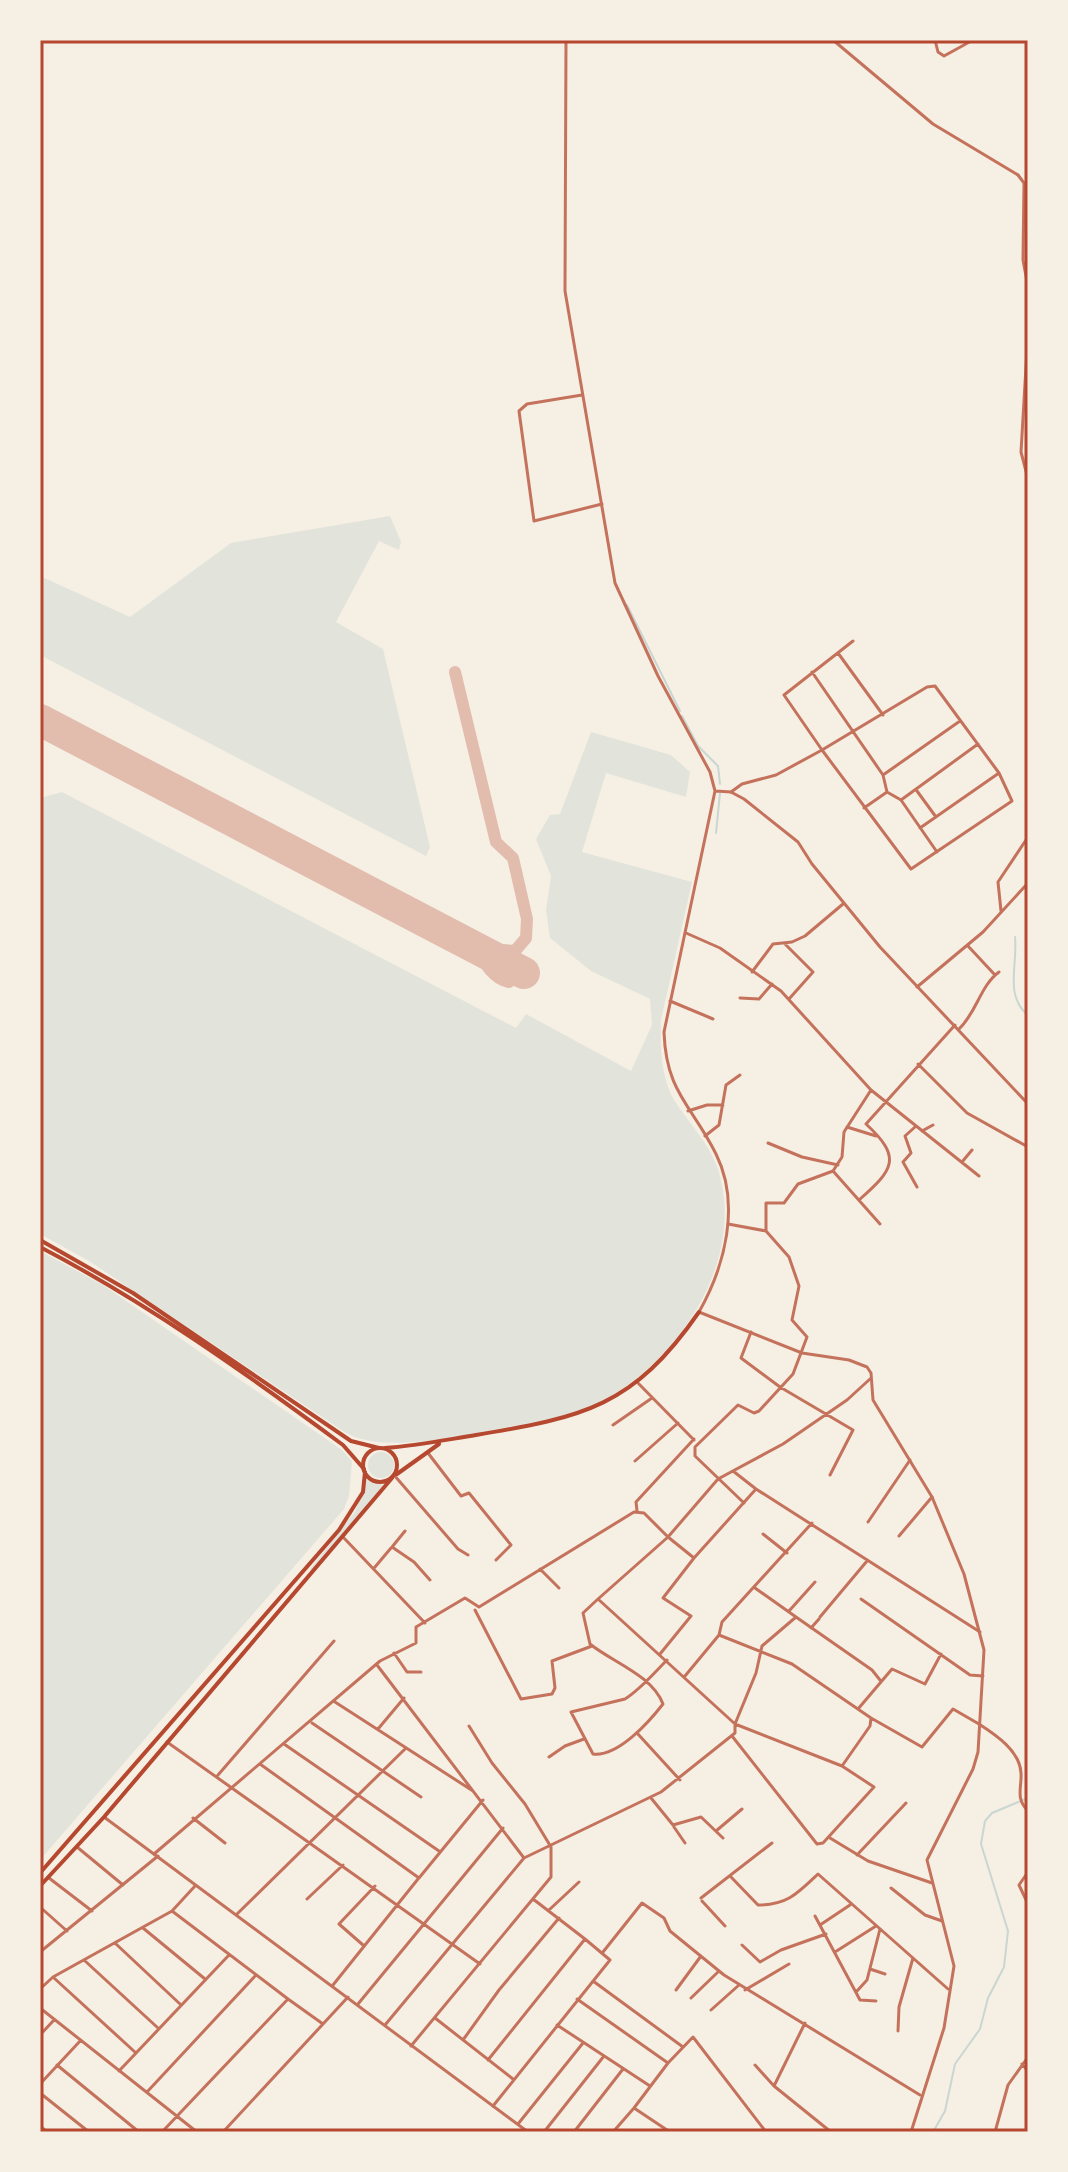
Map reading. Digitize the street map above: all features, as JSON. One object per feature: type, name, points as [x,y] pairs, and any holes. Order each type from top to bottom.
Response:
[{"type":"main road","points":[[40,1240],[158,1310],[351,1441],[382,1448],[441,1443],[549,1424],[610,1400],[638,1383],[673,1348],[699,1312]]},
{"type":"main road","points":[[40,1247],[56,1252]]},
{"type":"main road","points":[[67,1258],[333,1437],[350,1450],[364,1471],[377,1482],[393,1477]]},
{"type":"main road","points":[[40,1886],[104,1817],[393,1477],[441,1443]]},
{"type":"main road","points":[[40,1873],[352,1513],[363,1492],[366,1456],[382,1448]]},
{"type":"main road","points":[[382,1448],[397,1460],[393,1477]]},
{"type":"main road","points":[[244,1641],[250,1645]]},
{"type":"street","points":[[566,40],[564,266],[568,315],[615,583],[718,790],[670,1001],[665,1052],[677,1093],[722,1169],[728,1224],[720,1268],[699,1312],[802,1353],[862,1364],[870,1370],[873,1400],[932,1497],[972,1597],[980,1632],[983,1676],[973,1769],[929,1851],[927,1871],[954,1966],[944,2028],[920,2095],[911,2132]]},
{"type":"street","points":[[833,40],[933,124],[1018,175],[1024,183],[1023,260],[1028,287]]},
{"type":"street","points":[[935,40],[938,52],[944,56],[973,40]]},
{"type":"street","points":[[1028,332],[1021,452],[1028,479]]},
{"type":"street","points":[[582,395],[520,407],[534,521],[603,504]]},
{"type":"street","points":[[731,792],[742,784],[776,775],[822,750],[853,733],[932,685],[999,773],[1012,799],[1010,803],[914,867],[908,867],[864,808],[822,750],[785,698],[785,691],[853,641]]},
{"type":"street","points":[[838,653],[883,715]]},
{"type":"street","points":[[812,672],[883,775],[887,792],[901,800],[937,852]]},
{"type":"street","points":[[883,775],[960,721]]},
{"type":"street","points":[[901,800],[978,744]]},
{"type":"street","points":[[920,828],[999,773]]},
{"type":"street","points":[[718,790],[731,792],[794,837],[843,904],[1028,1104]]},
{"type":"street","points":[[916,790],[936,817]]},
{"type":"street","points":[[864,808],[887,792]]},
{"type":"street","points":[[1001,911],[998,882],[1028,837]]},
{"type":"street","points":[[917,987],[967,945],[1028,883]]},
{"type":"street","points":[[752,972],[773,944],[785,944],[812,931],[843,904]]},
{"type":"street","points":[[686,933],[720,948],[772,984],[871,1090],[979,1176]]},
{"type":"street","points":[[785,944],[813,972],[789,999]]},
{"type":"street","points":[[859,1200],[888,1172],[888,1147],[866,1124],[918,1064],[976,1010],[985,986],[997,974],[967,945]]},
{"type":"street","points":[[740,998],[759,999],[772,984]]},
{"type":"street","points":[[670,1001],[713,1019]]},
{"type":"street","points":[[918,1064],[967,1113],[1028,1147]]},
{"type":"street","points":[[705,1136],[717,1130],[726,1085],[740,1075]]},
{"type":"street","points":[[766,1231],[766,1203],[784,1203],[800,1183],[833,1171],[838,1165],[847,1127],[871,1090]]},
{"type":"street","points":[[688,1111],[707,1105],[723,1105]]},
{"type":"street","points":[[922,1131],[933,1125]]},
{"type":"street","points":[[916,1126],[905,1136],[911,1153],[903,1162],[917,1187]]},
{"type":"street","points":[[847,1127],[880,1137]]},
{"type":"street","points":[[768,1143],[802,1157],[838,1165]]},
{"type":"street","points":[[962,1162],[972,1150]]},
{"type":"street","points":[[833,1171],[880,1224]]},
{"type":"street","points":[[728,1224],[766,1231],[782,1247],[797,1276],[792,1318],[807,1333],[793,1374],[756,1413],[738,1405],[698,1443],[696,1459],[744,1503]]},
{"type":"street","points":[[751,1332],[740,1357],[780,1387],[854,1432],[830,1475]]},
{"type":"street","points":[[592,1646],[583,1613],[668,1537],[718,1479],[783,1444],[870,1379]]},
{"type":"street","points":[[638,1383],[698,1443]]},
{"type":"street","points":[[613,1425],[652,1398]]},
{"type":"street","points":[[635,1461],[678,1423]]},
{"type":"street","points":[[694,1439],[636,1502],[637,1511],[694,1558]]},
{"type":"street","points":[[426,1452],[453,1489],[461,1496],[469,1493],[511,1545],[496,1560]]},
{"type":"street","points":[[868,1522],[910,1460]]},
{"type":"street","points":[[733,1471],[756,1489],[980,1632]]},
{"type":"street","points":[[393,1477],[458,1549],[468,1555]]},
{"type":"street","points":[[660,1654],[691,1616],[663,1598],[756,1489]]},
{"type":"street","points":[[899,1536],[932,1497]]},
{"type":"street","points":[[474,1607],[637,1511]]},
{"type":"street","points":[[685,1676],[719,1635],[722,1622],[812,1523]]},
{"type":"street","points":[[375,1567],[405,1531]]},
{"type":"street","points":[[763,1534],[787,1553]]},
{"type":"street","points":[[343,1537],[375,1567],[425,1623]]},
{"type":"street","points":[[392,1547],[414,1562],[430,1580]]},
{"type":"street","points":[[811,1628],[868,1560]]},
{"type":"street","points":[[540,1569],[559,1588]]},
{"type":"street","points":[[789,1611],[815,1582]]},
{"type":"street","points":[[755,1588],[879,1675],[880,1680]]},
{"type":"street","points":[[40,1952],[123,1885],[193,1818],[377,1665],[394,1653],[412,1646],[417,1641],[414,1628],[465,1598],[474,1607],[521,1699],[552,1694],[555,1688],[552,1661],[592,1646],[612,1656],[644,1683],[663,1704],[620,1745],[597,1756],[584,1739],[571,1712],[625,1699],[644,1683],[667,1660]]},
{"type":"street","points":[[598,1599],[685,1676],[708,1703],[735,1724],[842,1766],[874,1787],[821,1844],[813,1841],[732,1736]]},
{"type":"street","points":[[861,1599],[970,1675],[983,1676]]},
{"type":"street","points":[[385,2025],[524,1858],[549,1843],[651,1798],[680,1780],[732,1736],[737,1730],[735,1724],[764,1644],[796,1617]]},
{"type":"street","points":[[719,1635],[802,1670],[871,1718],[922,1747],[953,1709],[979,1724],[1012,1752],[1021,1774],[1019,1795],[1028,1811]]},
{"type":"street","points":[[218,1775],[334,1641]]},
{"type":"street","points":[[394,1653],[410,1674],[421,1672]]},
{"type":"street","points":[[858,1709],[892,1669],[925,1684],[941,1654]]},
{"type":"street","points":[[377,1665],[483,1800],[524,1858]]},
{"type":"street","points":[[378,1729],[404,1698]]},
{"type":"street","points":[[335,1702],[476,1793]]},
{"type":"street","points":[[842,1766],[870,1726],[871,1718]]},
{"type":"street","points":[[311,1722],[421,1797]]},
{"type":"street","points":[[411,2046],[551,1877],[554,1856],[549,1843],[469,1726]]},
{"type":"street","points":[[636,1732],[680,1780]]},
{"type":"street","points":[[549,1757],[565,1746],[584,1739]]},
{"type":"street","points":[[167,1742],[375,1886],[481,1965]]},
{"type":"street","points":[[284,1744],[440,1851]]},
{"type":"street","points":[[237,1914],[360,1797],[406,1748]]},
{"type":"street","points":[[260,1764],[419,1878]]},
{"type":"street","points":[[1019,1789],[1028,1791]]},
{"type":"street","points":[[651,1798],[685,1843]]},
{"type":"street","points":[[333,1985],[483,1800]]},
{"type":"street","points":[[857,1855],[906,1803]]},
{"type":"street","points":[[716,1831],[742,1809]]},
{"type":"street","points":[[104,1817],[528,2132]]},
{"type":"street","points":[[673,1825],[699,1817],[723,1838]]},
{"type":"street","points":[[193,1818],[225,1843]]},
{"type":"street","points":[[358,2004],[503,1828]]},
{"type":"street","points":[[829,1837],[857,1855],[932,1883]]},
{"type":"street","points":[[725,1926],[702,1899],[772,1843]]},
{"type":"street","points":[[77,1847],[123,1885]]},
{"type":"street","points":[[307,1899],[343,1865]]},
{"type":"street","points":[[1028,1872],[1019,1885],[1028,1904]]},
{"type":"street","points":[[731,1877],[758,1905],[776,1905],[789,1902],[818,1874],[948,1989]]},
{"type":"street","points":[[49,1878],[92,1911]]},
{"type":"street","points":[[549,1910],[579,1882]]},
{"type":"street","points":[[40,1989],[53,1977],[172,1911],[195,1886]]},
{"type":"street","points":[[364,1945],[339,1924],[375,1886]]},
{"type":"street","points":[[891,1888],[925,1915],[942,1921]]},
{"type":"street","points":[[493,2106],[611,1958],[533,1898]]},
{"type":"street","points":[[603,1952],[642,1903],[664,1918],[670,1931],[745,1990],[805,2023],[920,2095]]},
{"type":"street","points":[[820,1925],[851,1905]]},
{"type":"street","points":[[40,1907],[67,1931]]},
{"type":"street","points":[[172,1911],[323,2024]]},
{"type":"street","points":[[815,1916],[861,2001],[876,2001]]},
{"type":"street","points":[[463,2040],[499,1990],[559,1918]]},
{"type":"street","points":[[143,1927],[205,1979]]},
{"type":"street","points":[[835,1952],[878,1928]]},
{"type":"street","points":[[857,1991],[867,1980],[878,1928]]},
{"type":"street","points":[[742,1945],[760,1962],[826,1934]]},
{"type":"street","points":[[488,2060],[585,1939]]},
{"type":"street","points":[[115,1943],[180,2004]]},
{"type":"street","points":[[119,2071],[229,1955]]},
{"type":"street","points":[[676,1990],[701,1956]]},
{"type":"street","points":[[898,2031],[899,2007],[913,1958]]},
{"type":"street","points":[[84,1960],[158,2028]]},
{"type":"street","points":[[745,1990],[789,1964]]},
{"type":"street","points":[[869,1969],[885,1974]]},
{"type":"street","points":[[691,1998],[719,1971]]},
{"type":"street","points":[[146,2093],[256,1975]]},
{"type":"street","points":[[53,1977],[136,2053]]},
{"type":"street","points":[[593,1981],[683,2047]]},
{"type":"street","points":[[711,2010],[739,1985]]},
{"type":"street","points":[[223,2132],[348,1997]]},
{"type":"street","points":[[162,2132],[288,1999]]},
{"type":"street","points":[[577,1999],[668,2063]]},
{"type":"street","points":[[40,2008],[197,2132]]},
{"type":"street","points":[[435,2018],[513,2079]]},
{"type":"street","points":[[40,2035],[54,2020]]},
{"type":"street","points":[[774,2086],[805,2023]]},
{"type":"street","points":[[557,2025],[650,2086]]},
{"type":"street","points":[[613,2132],[668,2063],[691,2039],[697,2039],[766,2132]]},
{"type":"street","points":[[40,2084],[81,2040]]},
{"type":"street","points":[[518,2124],[584,2042]]},
{"type":"street","points":[[544,2132],[604,2056]]},
{"type":"street","points":[[995,2132],[1008,2085],[1028,2057]]},
{"type":"street","points":[[1022,2064],[1028,2071]]},
{"type":"street","points":[[57,2065],[139,2132]]},
{"type":"street","points":[[755,2065],[774,2086],[831,2132]]},
{"type":"street","points":[[574,2132],[623,2068]]},
{"type":"street","points":[[40,2093],[89,2132]]},
{"type":"street","points":[[634,2108],[670,2132]]},
{"type":"street","points":[[40,2126],[47,2132]]},
{"type":"street","points":[[657,2132],[661,2126]]},
{"type":"street","points":[[227,2128],[231,2132]]},
{"type":"shaded area","points":[[390,516],[401,542],[399,550],[379,541],[336,622],[383,649],[430,847],[426,856],[40,655],[40,576],[130,617],[231,543]]},
{"type":"shaded area","points":[[591,732],[671,755],[690,772],[686,797],[606,773],[582,852],[692,882],[661,1020],[661,1052],[671,1094],[705,1143],[718,1169],[724,1203],[723,1236],[715,1270],[701,1301],[660,1357],[606,1399],[567,1414],[434,1440],[364,1440],[346,1433],[89,1261],[40,1234],[40,798],[62,792],[516,1028],[526,1014],[631,1071],[652,1025],[650,999],[591,971],[550,938],[546,910],[551,876],[536,839],[550,815],[560,814]]},
{"type":"shaded area","points":[[40,1251],[103,1285],[342,1450],[352,1461],[349,1496],[344,1509],[40,1860]]},
{"type":"shaded area","points":[[381,1452],[391,1455],[394,1465],[391,1475],[381,1478],[371,1475],[368,1465],[371,1455]]},
{"type":"shaded area","points":[[367,1479],[383,1485],[313,1571],[310,1569],[355,1512]]},
{"type":"waterway","points":[[627,605],[680,711]]},
{"type":"waterway","points":[[682,716],[698,746],[718,766],[720,784]]},
{"type":"waterway","points":[[716,833],[720,793]]},
{"type":"waterway","points":[[1015,937],[1014,989],[1016,999],[1028,1015]]},
{"type":"waterway","points":[[933,2132],[945,2111],[955,2064],[980,2029],[988,1998],[1004,1967],[1008,1931],[981,1844],[985,1821],[992,1813],[1028,1798]]},
{"type":"taxiway","points":[[455,672],[496,842],[513,858],[527,919],[526,938],[515,951],[476,948]]},
{"type":"taxiway","points":[[40,732],[56,730]]},
{"type":"taxiway","points":[[476,948],[494,974],[509,982],[520,971],[519,963],[509,953]]},
{"type":"runway","points":[[40,720],[524,973]]}]
